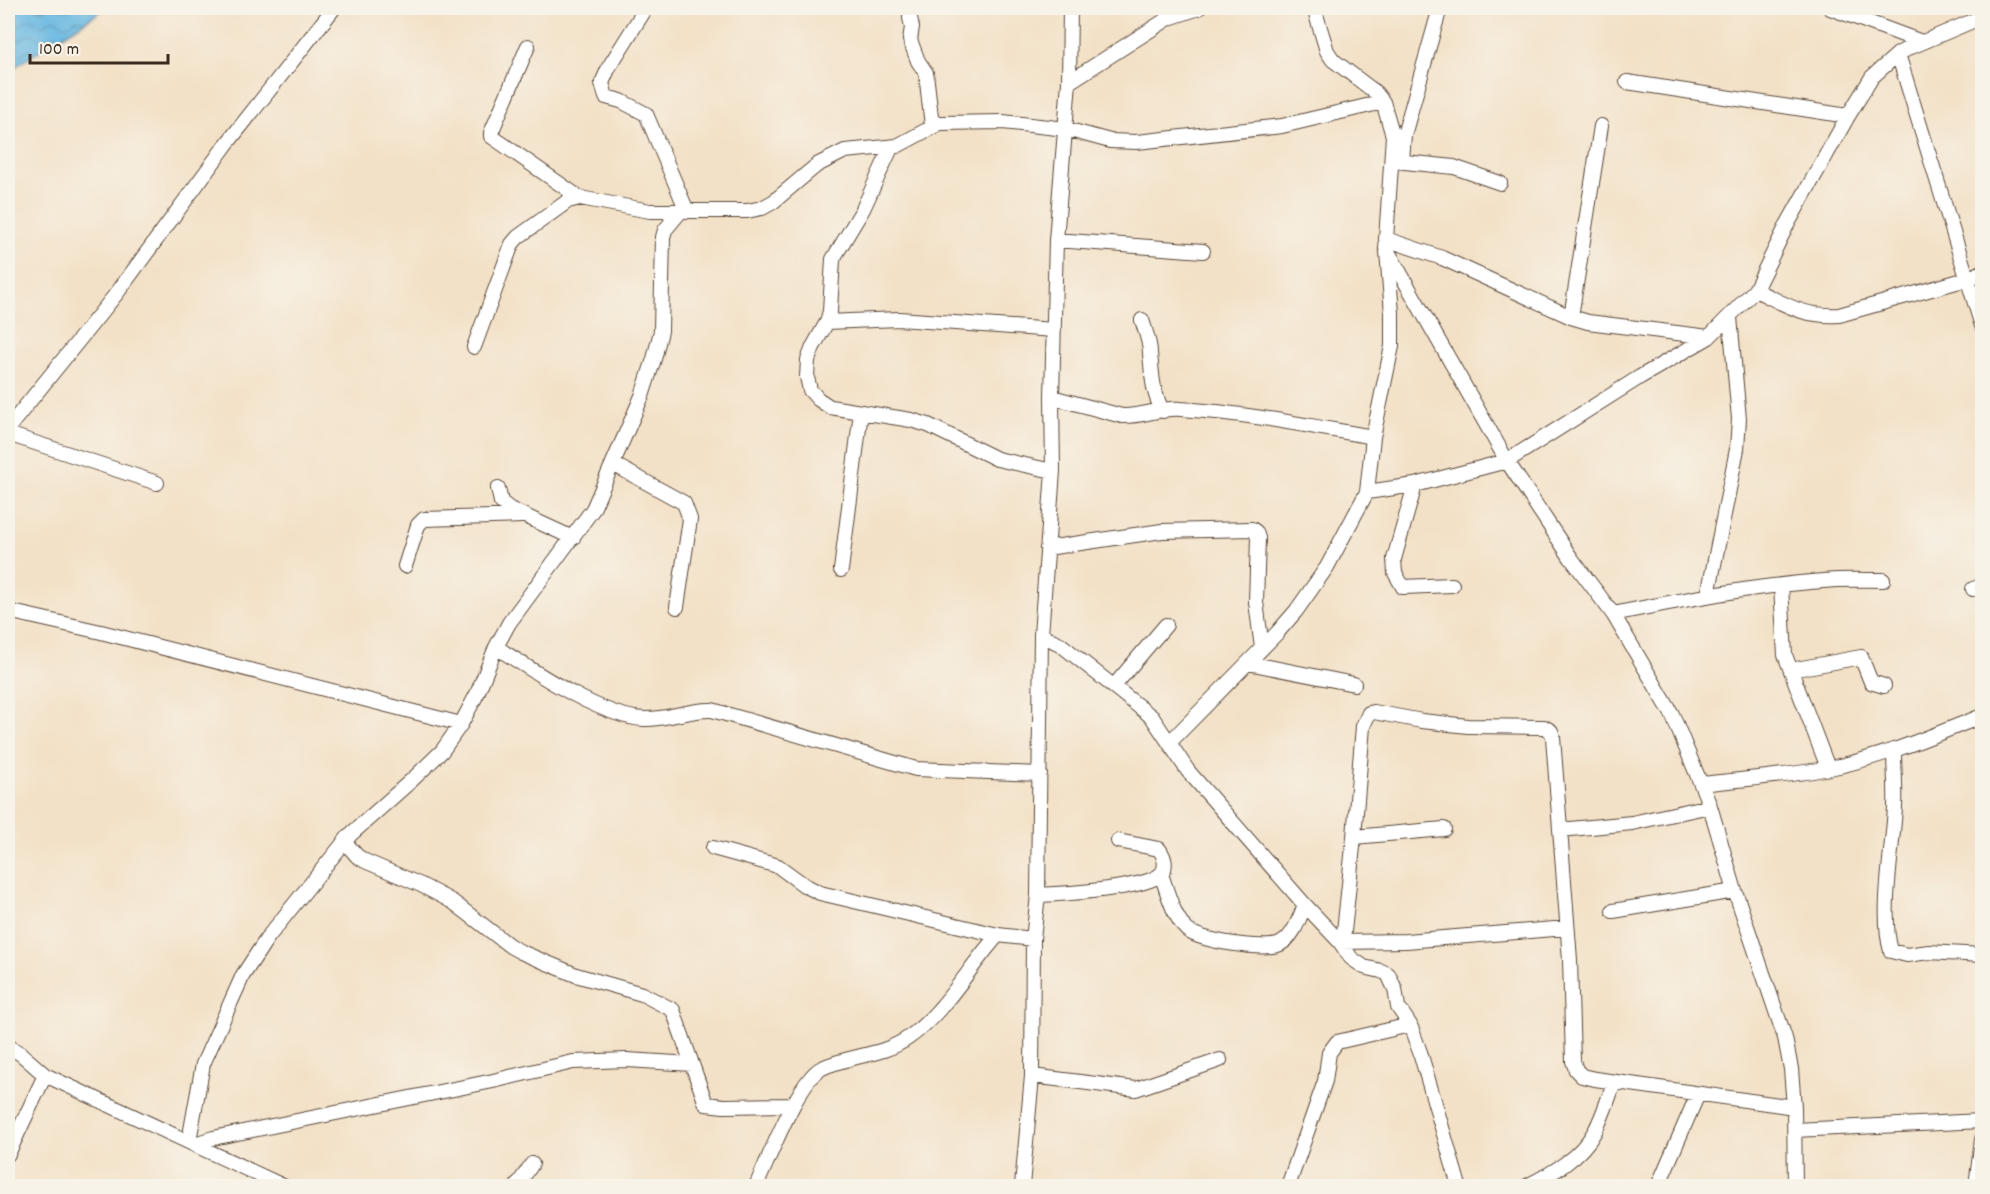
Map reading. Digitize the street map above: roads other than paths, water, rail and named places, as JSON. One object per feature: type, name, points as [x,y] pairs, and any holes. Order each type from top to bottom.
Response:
[{"type":"street","points":[[8,428],[117,292],[226,145],[334,8]]},
{"type":"street","points":[[646,8],[609,67],[602,83],[606,97],[621,101],[646,114],[683,212]]},
{"type":"street","points":[[912,8],[910,40],[918,61],[926,73],[932,126]]},
{"type":"street","points":[[1022,1186],[1032,1076],[1033,939],[1038,896],[1041,635],[1053,471],[1052,397],[1056,240],[1069,82],[1070,8]]},
{"type":"street","points":[[1069,82],[1169,18],[1199,8]]},
{"type":"street","points":[[1314,8],[1327,51],[1334,60],[1375,92],[1383,102],[1393,136],[1397,161]]},
{"type":"street","points":[[1169,742],[1277,633],[1315,588],[1367,492],[1373,438],[1392,346],[1392,313],[1386,243],[1397,161],[1440,8]]},
{"type":"street","points":[[1830,8],[1922,42]]},
{"type":"street","points":[[1367,492],[1416,485],[1507,461],[1640,376],[1709,337],[1755,290],[1787,225],[1872,77],[1898,54],[1983,17]]},
{"type":"street","points":[[528,46],[491,136],[580,198],[637,209],[683,212],[747,211],[762,208],[817,165],[845,151],[891,148],[940,123],[978,121],[1066,129],[1122,142],[1282,126],[1383,102]]},
{"type":"street","points":[[1898,54],[1983,326]]},
{"type":"street","points":[[1627,82],[1848,116]]},
{"type":"street","points":[[1571,317],[1600,126]]},
{"type":"street","points":[[891,148],[863,209],[833,259],[831,311],[808,360],[807,377],[810,390],[830,407],[911,420],[928,425],[997,459],[1053,471]]},
{"type":"street","points":[[1397,161],[1454,167],[1500,183]]},
{"type":"street","points":[[474,348],[512,244],[518,237],[568,201],[580,198]]},
{"type":"street","points":[[192,1143],[203,1064],[243,975],[268,937],[345,842],[435,758],[461,724],[509,623],[593,509],[613,465],[654,359],[662,331],[663,237],[665,230],[683,212]]},
{"type":"street","points":[[1056,240],[1203,251]]},
{"type":"street","points":[[1386,243],[1452,262],[1571,317],[1588,322],[1709,337]]},
{"type":"street","points":[[1386,243],[1507,461],[1571,558],[1613,614],[1672,714],[1710,806],[1735,891],[1785,1038],[1791,1069],[1794,1107],[1795,1186]]},
{"type":"street","points":[[1755,290],[1805,314],[1839,315],[1967,279],[1983,272]]},
{"type":"street","points":[[1708,595],[1737,449],[1739,419],[1730,317]]},
{"type":"street","points":[[827,322],[899,319],[1054,330]]},
{"type":"street","points":[[1142,320],[1150,351],[1150,367],[1156,399],[1163,411]]},
{"type":"street","points":[[1052,397],[1122,416],[1133,417],[1179,408],[1239,415],[1373,438]]},
{"type":"street","points":[[841,570],[861,412]]},
{"type":"street","points":[[8,434],[157,483]]},
{"type":"street","points":[[613,465],[684,503],[690,519],[677,607]]},
{"type":"street","points":[[1416,485],[1394,559],[1395,573],[1403,587],[1452,585]]},
{"type":"street","points":[[498,488],[501,502],[522,516],[573,538]]},
{"type":"street","points":[[405,566],[418,525],[424,519],[522,516]]},
{"type":"street","points":[[1047,548],[1162,531],[1252,529],[1258,538],[1256,602],[1262,648]]},
{"type":"street","points":[[1613,614],[1708,595],[1824,580],[1883,580]]},
{"type":"street","points":[[1781,586],[1784,643],[1791,670],[1828,768]]},
{"type":"street","points":[[8,611],[123,637],[461,724]]},
{"type":"street","points":[[1114,686],[1166,625]]},
{"type":"street","points":[[1041,635],[1060,644],[1152,717],[1188,771],[1305,905],[1342,942],[1351,958],[1364,967],[1389,974],[1395,989],[1398,1007],[1410,1025],[1429,1080],[1459,1186]]},
{"type":"street","points":[[496,647],[551,682],[629,718],[654,719],[692,710],[712,711],[916,769],[1040,774]]},
{"type":"street","points":[[1791,670],[1862,657],[1871,682],[1884,686]]},
{"type":"street","points":[[1248,663],[1354,684]]},
{"type":"street","points":[[1342,942],[1363,726],[1369,713],[1468,726],[1544,727],[1551,731],[1553,737],[1573,1017],[1573,1060],[1576,1070],[1582,1076],[1614,1083],[1794,1107]]},
{"type":"street","points":[[1702,784],[1828,768],[1894,751],[1983,716]]},
{"type":"street","points":[[1894,751],[1896,805],[1888,911],[1888,941],[1891,951],[1907,955],[1929,952],[1983,955]]},
{"type":"street","points":[[1560,830],[1632,823],[1710,806]]},
{"type":"street","points":[[1354,837],[1444,829]]},
{"type":"street","points":[[1118,841],[1158,849],[1164,857],[1161,874],[1173,906],[1186,929],[1192,934],[1209,939],[1272,947],[1281,943],[1293,930],[1305,905]]},
{"type":"street","points":[[345,842],[357,856],[365,861],[421,885],[453,902],[521,952],[576,975],[642,994],[673,1010],[706,1104],[793,1105]]},
{"type":"street","points":[[713,848],[778,866],[804,885],[820,893],[998,935],[1033,939]]},
{"type":"street","points":[[1038,896],[1110,888],[1146,881],[1161,874]]},
{"type":"street","points":[[1613,911],[1735,891]]},
{"type":"street","points":[[1342,942],[1406,941],[1567,928]]},
{"type":"street","points":[[756,1186],[793,1105],[810,1077],[820,1068],[906,1040],[927,1023],[998,935]]},
{"type":"street","points":[[1288,1186],[1313,1120],[1332,1047],[1337,1042],[1410,1025]]},
{"type":"street","points":[[8,1046],[45,1075],[284,1186]]},
{"type":"street","points":[[192,1143],[372,1104],[409,1099],[573,1062],[627,1060],[692,1064]]},
{"type":"street","points":[[1032,1076],[1136,1089],[1220,1060]]},
{"type":"street","points":[[8,1154],[45,1075]]},
{"type":"street","points":[[1527,1186],[1554,1172],[1584,1146],[1595,1130],[1614,1083]]},
{"type":"street","points":[[1658,1186],[1698,1094]]},
{"type":"street","points":[[1795,1131],[1983,1120]]},
{"type":"street","points":[[1976,1186],[1983,1139]]},
{"type":"street","points":[[517,1186],[532,1164]]},
{"type":"water","points":[[8,8],[106,8],[16,66],[8,78]]}]
